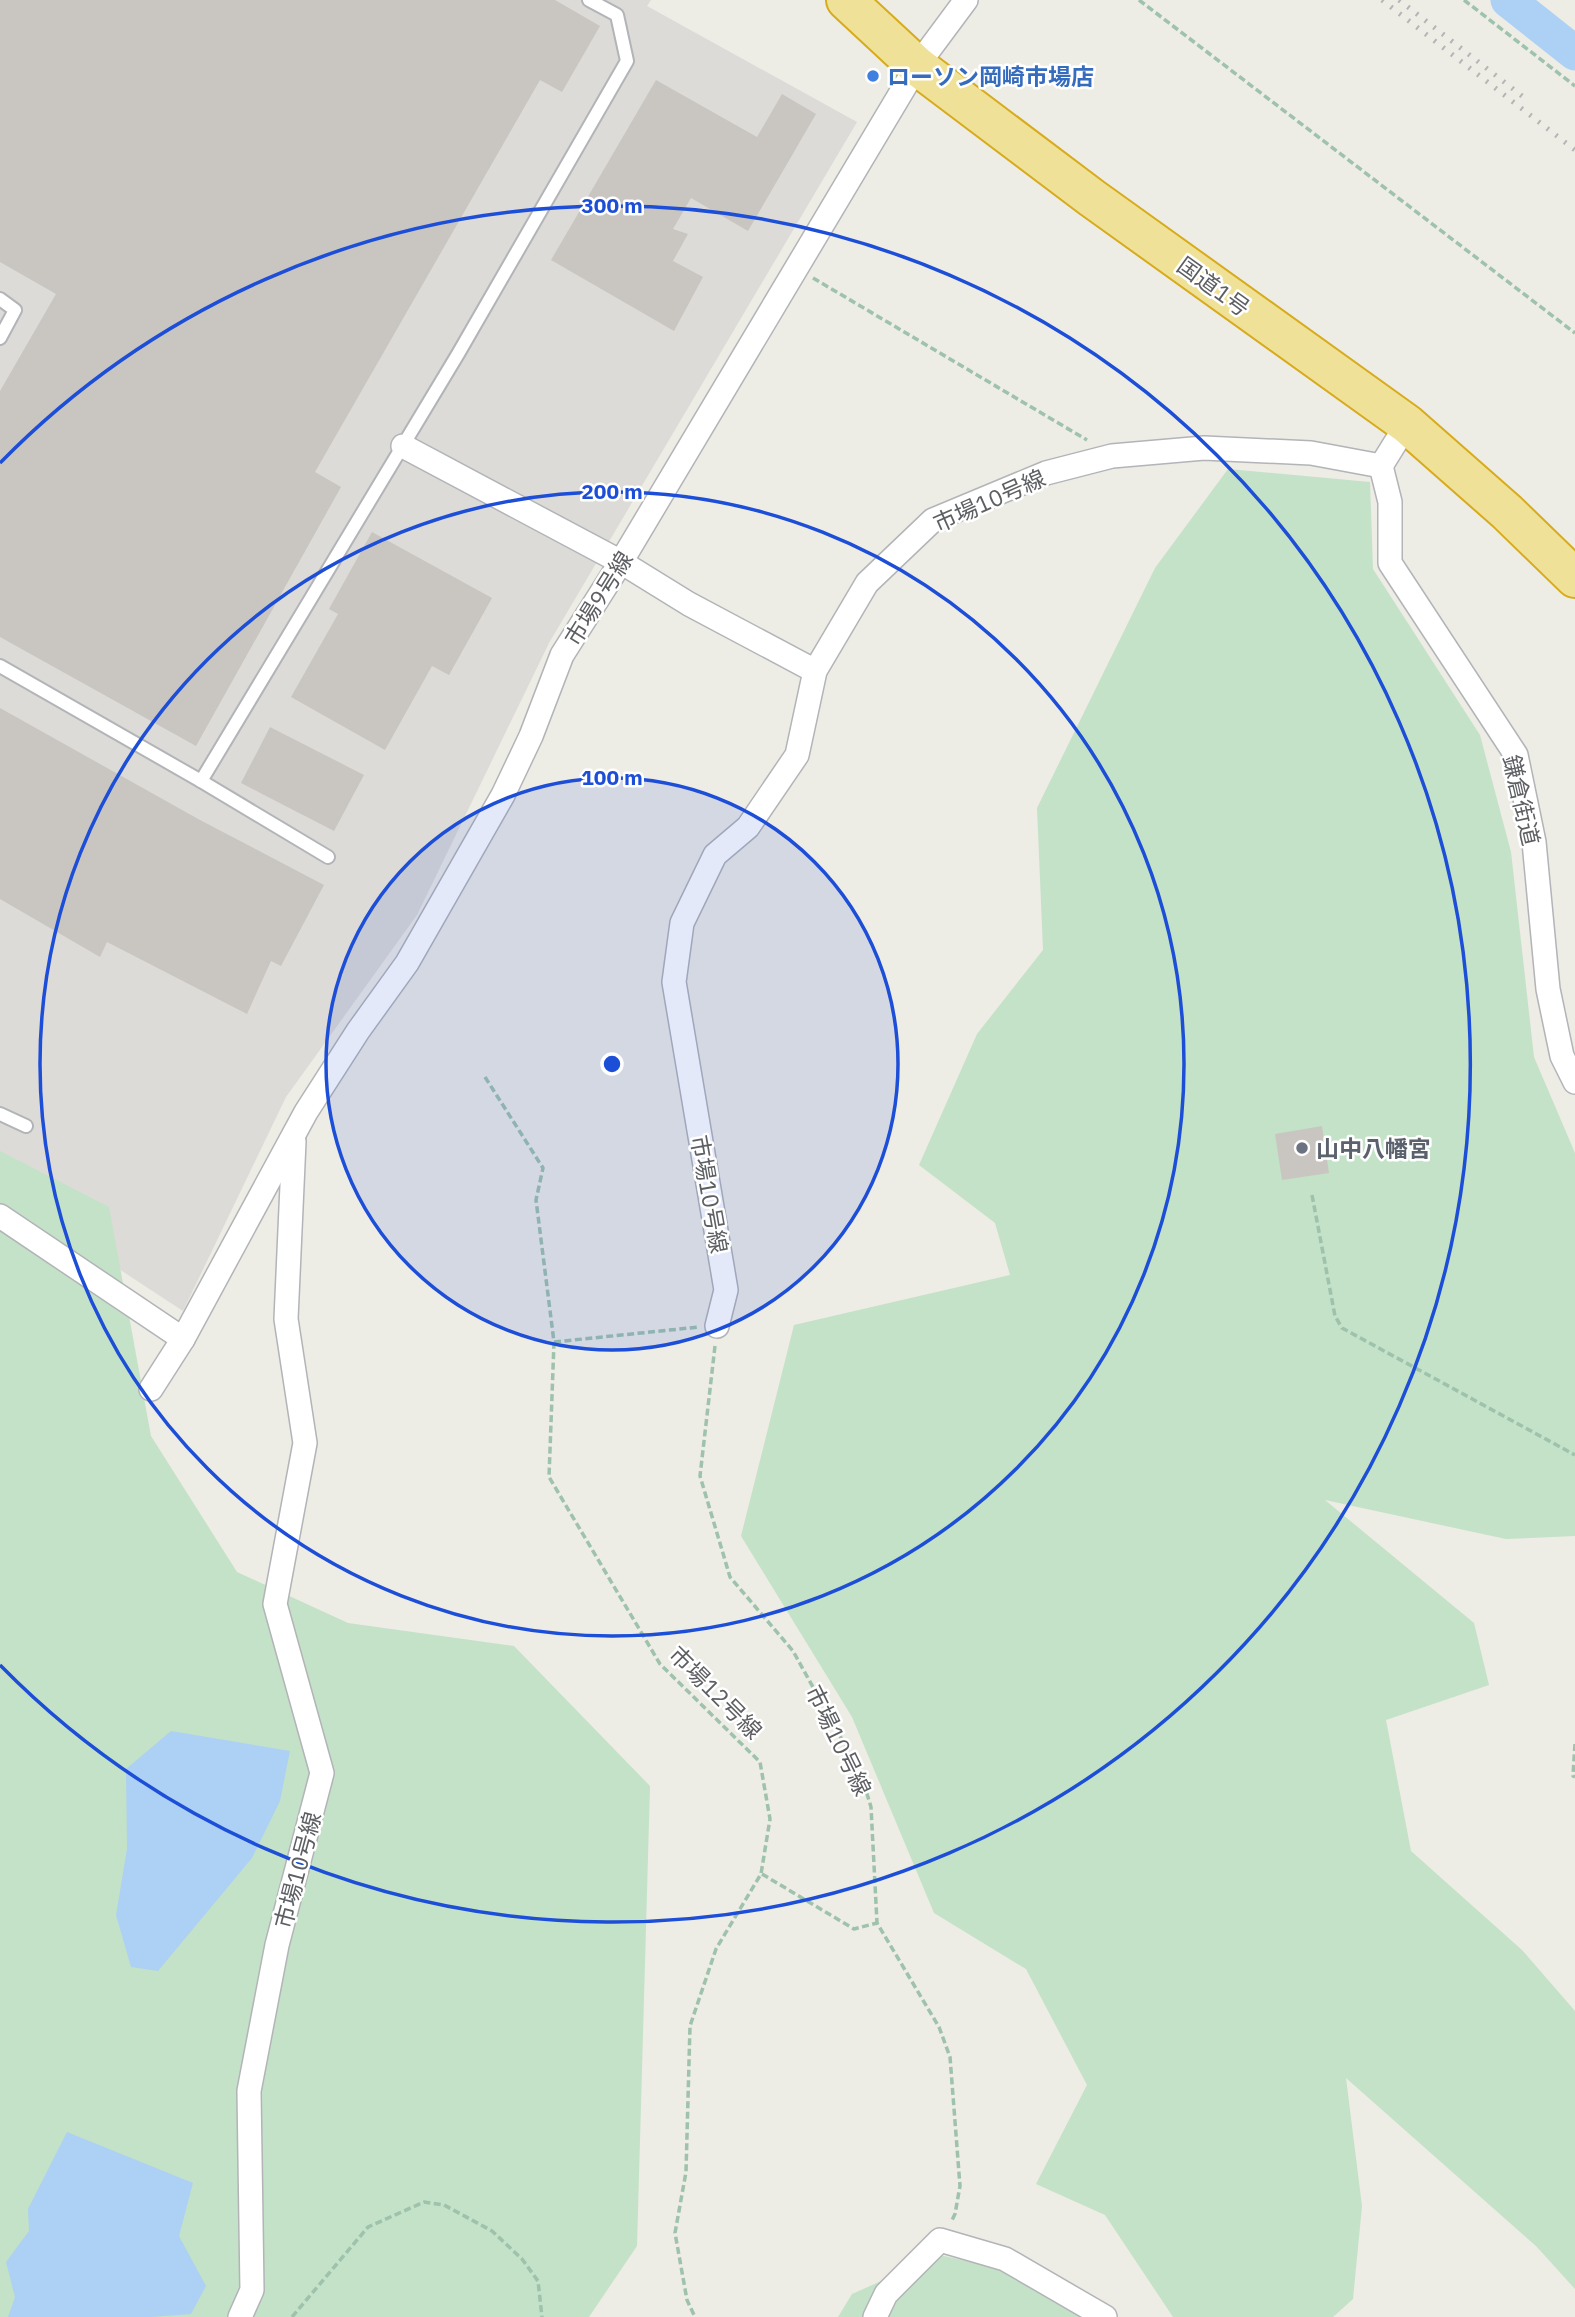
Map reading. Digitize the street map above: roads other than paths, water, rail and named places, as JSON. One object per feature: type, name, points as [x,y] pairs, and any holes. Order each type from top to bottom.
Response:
[{"type":"highway","name":"国道1号","points":[[846,0],[1431,423],[1543,513],[1575,545]]},
{"type":"highway","name":"国道1号","points":[[875,0],[924,55],[1092,198],[1407,424],[1507,512],[1575,578]]},
{"type":"street","name":"市場9号線","points":[[151,1389],[183,1339],[306,1112],[358,1031],[407,963],[503,795],[531,736],[562,655],[621,562],[924,55],[967,0]]},
{"type":"street","points":[[1381,466],[1407,424]]},
{"type":"street","points":[[403,446],[621,562],[690,604],[815,671]]},
{"type":"street","name":"市場10号線","points":[[717,1326],[726,1290],[674,982],[682,923],[715,855],[748,827],[797,755],[815,671],[867,583],[933,520],[1046,473],[1112,456],[1204,448],[1311,453],[1381,466]]},
{"type":"street","name":"鎌倉街道","points":[[1381,466],[1391,502],[1390,563],[1516,755],[1534,842],[1548,989],[1562,1056],[1575,1082]]},
{"type":"street","name":"市場10号線","points":[[240,2317],[252,2290],[249,2091],[277,1945],[322,1773],[275,1604],[304,1443],[286,1319],[295,1136]]},
{"type":"street","points":[[0,1216],[183,1339]]},
{"type":"street","points":[[875,2317],[886,2294],[940,2240],[1004,2259],[1105,2317]]},
{"type":"lane","points":[[201,780],[403,446],[627,61],[617,15],[589,0]]},
{"type":"lane","points":[[0,299],[15,310],[0,338]]},
{"type":"lane","points":[[0,666],[201,780],[328,857]]},
{"type":"lane","points":[[0,1114],[26,1125]]},
{"type":"water","points":[[171,1731],[290,1751],[280,1801],[252,1858],[158,1971],[131,1967],[116,1915],[127,1849],[126,1769]]},
{"type":"water","points":[[67,2132],[193,2183],[179,2236],[206,2286],[191,2314],[151,2317],[8,2317],[15,2297],[6,2262],[29,2231],[28,2209]]},
{"type":"waterway","points":[[1508,0],[1575,53]]},
{"type":"railway","points":[[1382,0],[1575,150]]},
{"type":"railway","points":[[1399,0],[1526,99]]},
{"type":"place","name":"ローソン岡崎市場店","points":[[873,76]]},
{"type":"place","name":"山中八幡宮","points":[[1302,1148]]}]
